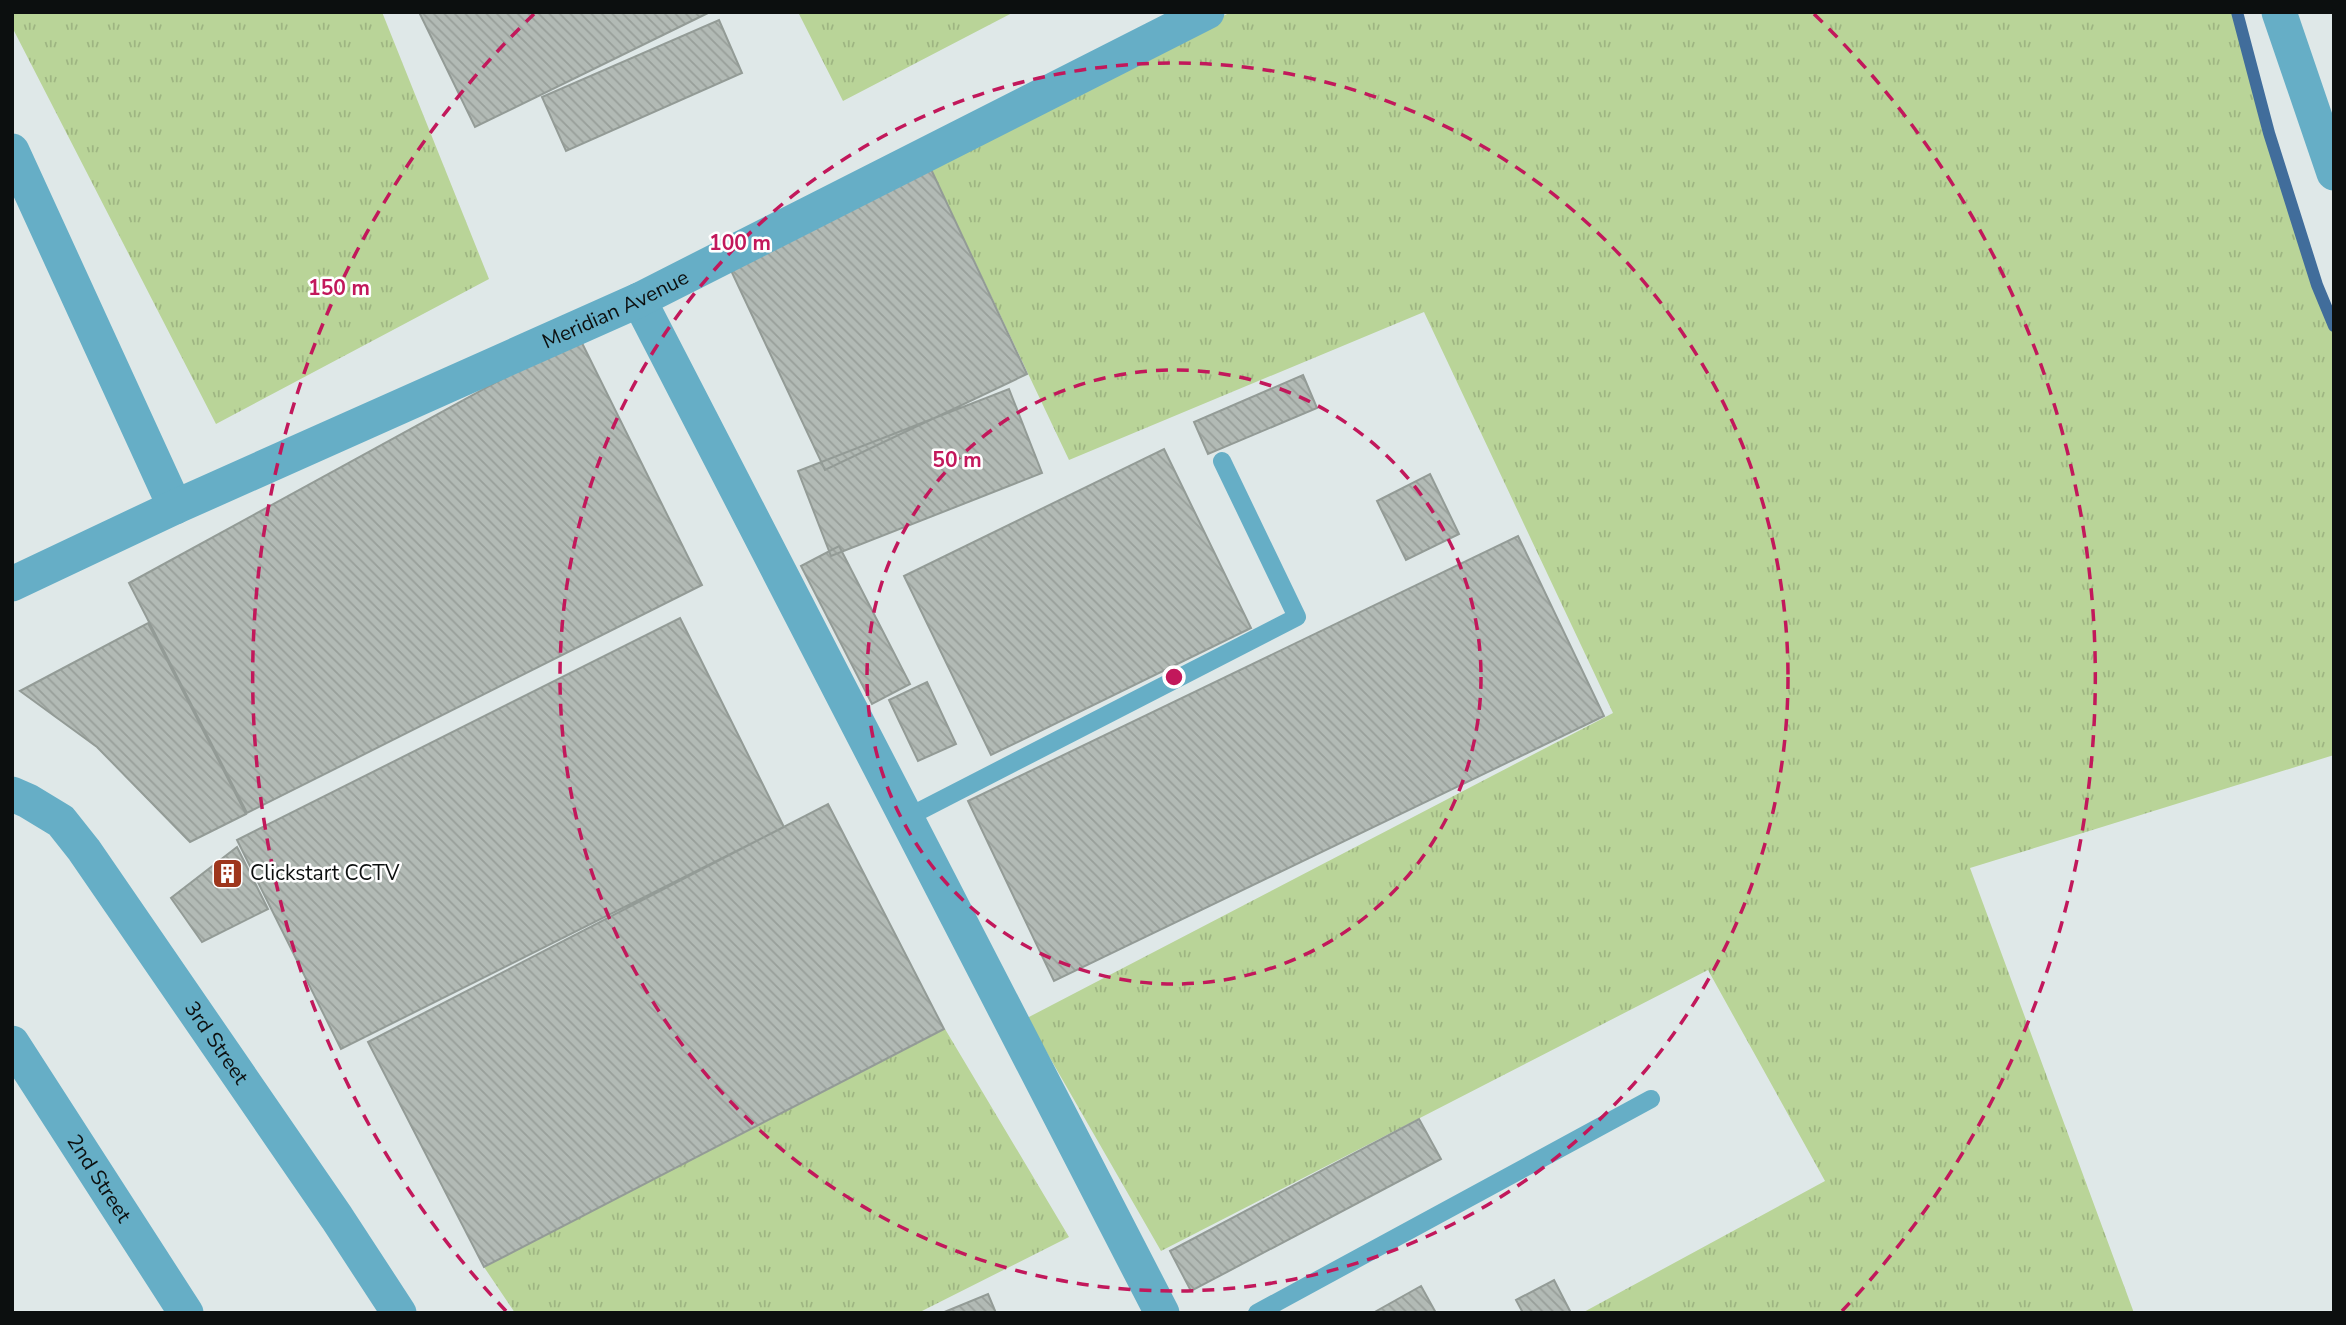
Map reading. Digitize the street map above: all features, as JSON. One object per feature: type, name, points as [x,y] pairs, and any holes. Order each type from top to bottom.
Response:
[{"type":"street","name":"Meridian Avenue","points":[[12,584],[175,506],[639,300],[1207,12]]},
{"type":"street","points":[[2279,12],[2334,173]]},
{"type":"street","points":[[12,151],[175,506]]},
{"type":"street","points":[[639,300],[1162,1313]]},
{"type":"street","name":"3rd Street","points":[[12,794],[61,821],[84,850],[337,1218],[399,1313]]},
{"type":"street","name":"2nd Street","points":[[12,1043],[186,1313]]},
{"type":"lane","points":[[906,818],[1297,617],[1222,461]]},
{"type":"lane","points":[[1257,1313],[1651,1099]]},
{"type":"green space","points":[[12,12],[382,12],[489,279],[216,424],[12,27]]},
{"type":"green space","points":[[798,12],[1014,12],[843,101]]},
{"type":"green space","points":[[1231,12],[2234,12],[2317,285],[2334,326],[2334,755],[1970,868],[2134,1313],[1582,1313],[1825,1181],[1708,970],[1161,1251],[1027,1018],[1613,713],[1424,312],[1069,460],[929,165]]},
{"type":"green space","points":[[945,1029],[1069,1237],[918,1313],[515,1313],[484,1267]]},
{"type":"building","points":[[419,12],[710,12],[475,127]]},
{"type":"building","points":[[719,20],[742,73],[566,151],[542,97]]},
{"type":"building","points":[[929,165],[1027,374],[825,470],[727,262]]},
{"type":"building","points":[[579,337],[702,585],[247,813],[129,583]]},
{"type":"building","points":[[1303,375],[1317,408],[1208,454],[1194,422]]},
{"type":"building","points":[[1009,389],[1042,473],[831,556],[798,471]]},
{"type":"building","points":[[1164,449],[1251,628],[991,755],[904,576]]},
{"type":"building","points":[[1430,474],[1459,534],[1406,560],[1377,501]]},
{"type":"building","points":[[1518,536],[1604,716],[1054,981],[968,801]]},
{"type":"building","points":[[839,546],[910,684],[872,704],[801,566]]},
{"type":"building","points":[[680,618],[784,827],[341,1049],[237,840]]},
{"type":"building","points":[[148,623],[246,814],[190,842],[97,747],[20,691]]},
{"type":"building","points":[[927,682],[956,744],[918,761],[889,700]]},
{"type":"building","points":[[828,804],[944,1029],[484,1267],[368,1042]]},
{"type":"building","name":"Clickstart CCTV","points":[[237,847],[268,909],[202,942],[171,898]]},
{"type":"building","points":[[1419,1119],[1441,1159],[1191,1291],[1170,1251]]},
{"type":"building","points":[[1554,1280],[1571,1313],[1523,1313],[1516,1300]]},
{"type":"building","points":[[1421,1286],[1436,1313],[1373,1313]]},
{"type":"building","points":[[988,1294],[996,1313],[942,1313]]},
{"type":"waterway","points":[[2237,12],[2269,133],[2317,285],[2334,326]]},
{"type":"place","name":"Clickstart CCTV","points":[[227,873]]}]
